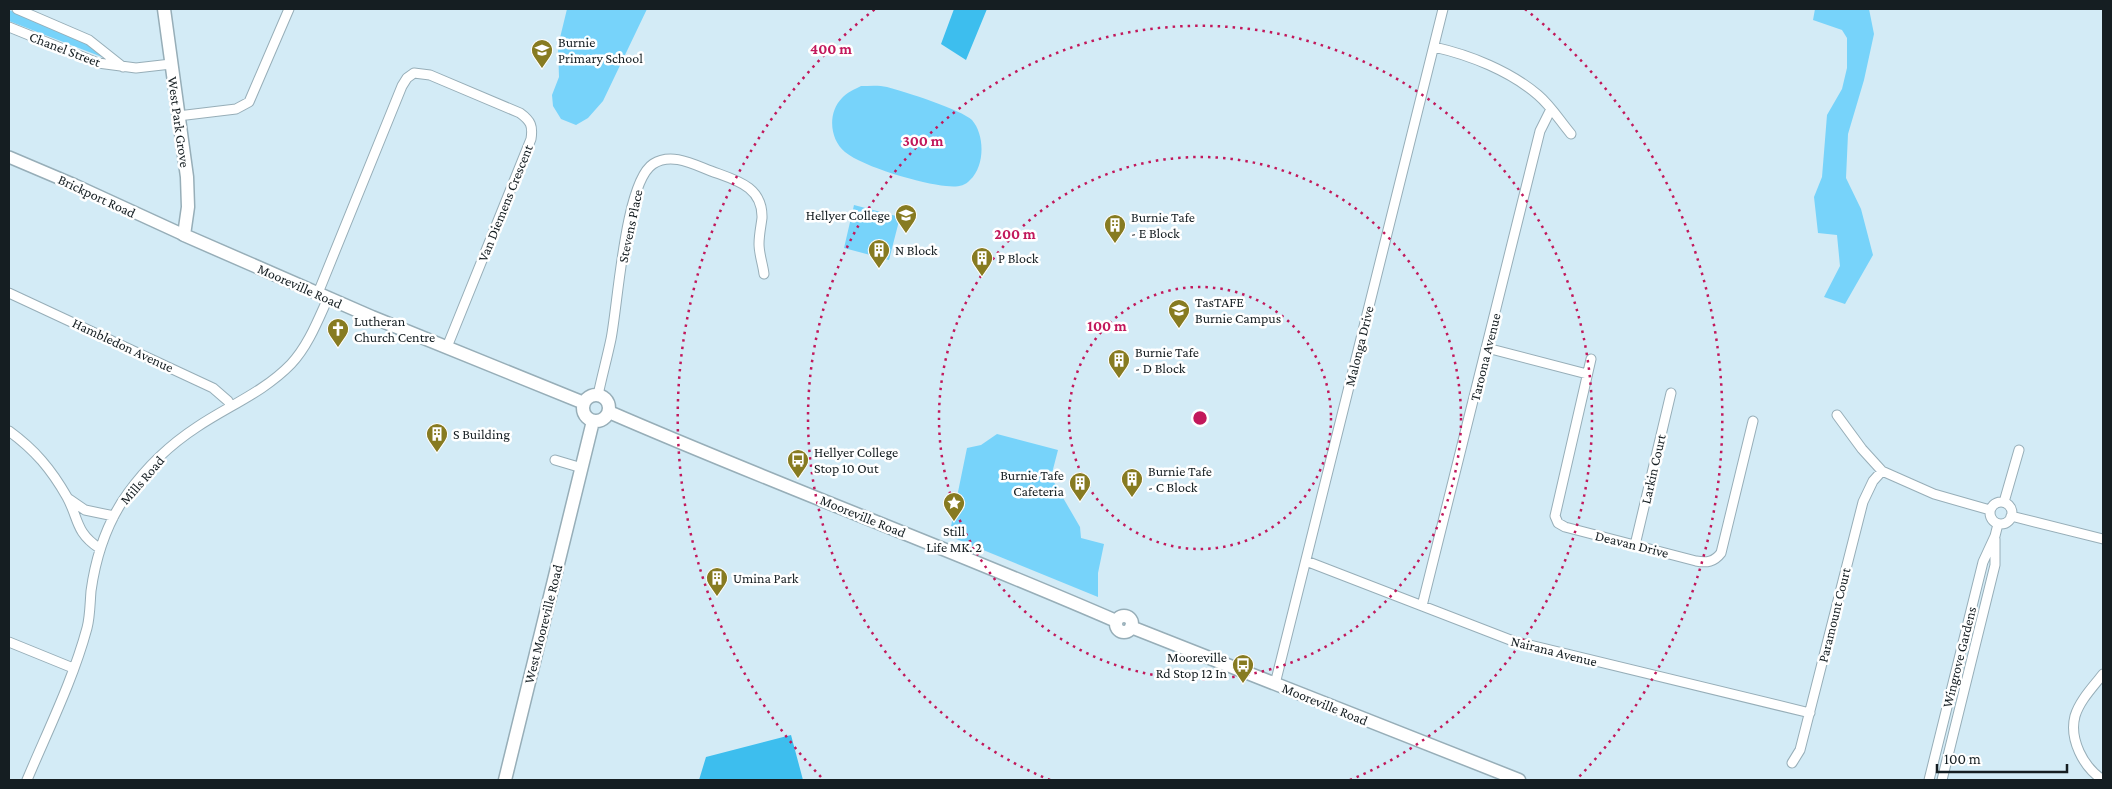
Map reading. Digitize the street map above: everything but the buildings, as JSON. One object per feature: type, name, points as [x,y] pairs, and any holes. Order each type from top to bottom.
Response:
[{"type":"main road","name":"West Park Grove","points":[[164,9],[187,177],[188,207],[184,235]]},
{"type":"main road","name":"Mooreville Road","points":[[184,235],[323,296],[584,403]]},
{"type":"main road","points":[[598,395],[608,401],[609,412],[604,419],[593,421],[583,412],[584,403],[590,396],[598,395]]},
{"type":"main road","name":"Mooreville Road","points":[[609,412],[766,478],[968,557],[1116,621],[1121,616],[1127,617],[1130,620],[1131,627],[1520,780]]},
{"type":"main road","name":"West Mooreville Road","points":[[505,780],[593,421]]},
{"type":"street","name":"Chanel Street","points":[[17,9],[89,40],[123,67]]},
{"type":"street","points":[[178,116],[236,109],[249,102],[289,9]]},
{"type":"street","name":"Malonga Drive","points":[[1275,684],[1443,9]]},
{"type":"street","name":"Chanel Street","points":[[9,27],[98,63],[136,68],[171,64]]},
{"type":"street","points":[[1434,47],[1494,67],[1525,85],[1539,96],[1571,134]]},
{"type":"street","name":"Van Diemens Crescent","points":[[323,296],[402,86],[407,78],[414,73],[430,75],[520,113],[527,118],[532,127],[531,139],[448,347]]},
{"type":"street","name":"Taroona Avenue","points":[[1422,606],[1540,131],[1551,109]]},
{"type":"street","name":"Brickport Road","points":[[9,157],[184,235]]},
{"type":"street","name":"Stevens Place","points":[[598,395],[611,338],[625,242],[637,190],[641,177],[654,163],[671,158],[686,162],[741,182],[754,191],[761,206],[759,245],[764,274]]},
{"type":"street","name":"Hambledon Avenue","points":[[9,292],[213,388],[231,406]]},
{"type":"street","name":"Mills Road","points":[[27,780],[73,668],[87,627],[99,548],[128,492],[153,464],[196,428],[264,387],[292,363],[312,332],[323,296]]},
{"type":"street","points":[[1487,348],[1587,374]]},
{"type":"street","name":"Deavan Drive","points":[[1590,358],[1555,516],[1564,527],[1704,562],[1717,558],[1721,553],[1753,421]]},
{"type":"street","name":"Larkin Court","points":[[1635,545],[1671,393]]},
{"type":"street","points":[[1837,415],[1862,449],[1882,471],[1934,494],[1990,510]]},
{"type":"street","points":[[9,431],[43,459],[69,499],[77,524],[88,541],[99,548]]},
{"type":"street","points":[[2004,502],[2018,450]]},
{"type":"street","points":[[555,460],[582,468]]},
{"type":"street","name":"Paramount Court","points":[[1792,762],[1800,750],[1863,502],[1873,481],[1882,471]]},
{"type":"street","points":[[69,499],[85,510],[114,516]]},
{"type":"street","points":[[2004,502],[2010,506],[2011,516],[2008,522],[1998,524],[1992,520],[1990,510],[1994,504],[2004,502]]},
{"type":"street","points":[[2011,516],[2103,539]]},
{"type":"street","name":"Wingrove Gardens","points":[[1929,780],[1983,562],[1995,536],[1998,524]]},
{"type":"street","name":"Wingrove Gardens","points":[[1942,780],[1995,565],[1995,536]]},
{"type":"street","name":"Nairana Avenue","points":[[1306,561],[1513,641],[1810,713]]},
{"type":"street","points":[[9,642],[73,668]]},
{"type":"street","points":[[2103,674],[2084,697],[2075,716],[2074,732],[2076,746],[2082,758],[2103,780]]},
{"type":"shaded area","points":[[567,9],[647,9],[603,101],[588,118],[576,125],[561,119],[553,106],[552,95],[559,77],[558,46]]},
{"type":"shaded area","points":[[954,9],[987,9],[966,60],[941,44]]},
{"type":"shaded area","points":[[1815,9],[1869,9],[1874,34],[1864,80],[1848,134],[1846,178],[1861,209],[1873,255],[1845,304],[1824,297],[1840,266],[1837,235],[1818,233],[1814,197],[1822,177],[1827,115],[1842,89],[1847,68],[1847,38],[1842,30],[1813,20]]},
{"type":"shaded area","points":[[9,10],[84,41],[102,57],[9,21]]},
{"type":"shaded area","points":[[861,86],[884,86],[906,92],[957,111],[972,120],[979,134],[982,150],[981,159],[975,174],[968,182],[962,185],[936,185],[879,169],[845,152],[836,141],[832,119],[837,104],[844,96]]},
{"type":"shaded area","points":[[854,205],[900,217],[889,260],[844,248]]},
{"type":"shaded area","points":[[997,434],[1058,450],[1051,477],[1080,527],[1081,538],[1104,544],[1098,573],[1098,597],[949,536],[967,448],[981,445]]},
{"type":"shaded area","points":[[791,735],[803,780],[699,780],[706,757]]},
{"type":"place","name":"Burnie Primary School","points":[[542,69]]},
{"type":"place","name":"Hellyer College","points":[[906,234]]},
{"type":"place","name":"Burnie Tafe - E Block","points":[[1115,244]]},
{"type":"place","name":"N Block","points":[[879,269]]},
{"type":"place","name":"P Block","points":[[982,277]]},
{"type":"place","name":"TasTAFE Burnie Campus","points":[[1179,329]]},
{"type":"place","name":"Lutheran Church Centre","points":[[338,348]]},
{"type":"place","name":"Burnie Tafe - D Block","points":[[1119,379]]},
{"type":"place","name":"S Building","points":[[437,453]]},
{"type":"place","name":"Hellyer College Stop 10 Out","points":[[798,479]]},
{"type":"place","name":"Burnie Tafe - C Block","points":[[1132,498]]},
{"type":"place","name":"Burnie Tafe Cafeteria","points":[[1080,502]]},
{"type":"place","name":"Still Life MK. 2","points":[[954,522]]},
{"type":"place","name":"Umina Park","points":[[717,597]]},
{"type":"place","name":"Mooreville Rd Stop 12 In","points":[[1243,684]]}]
